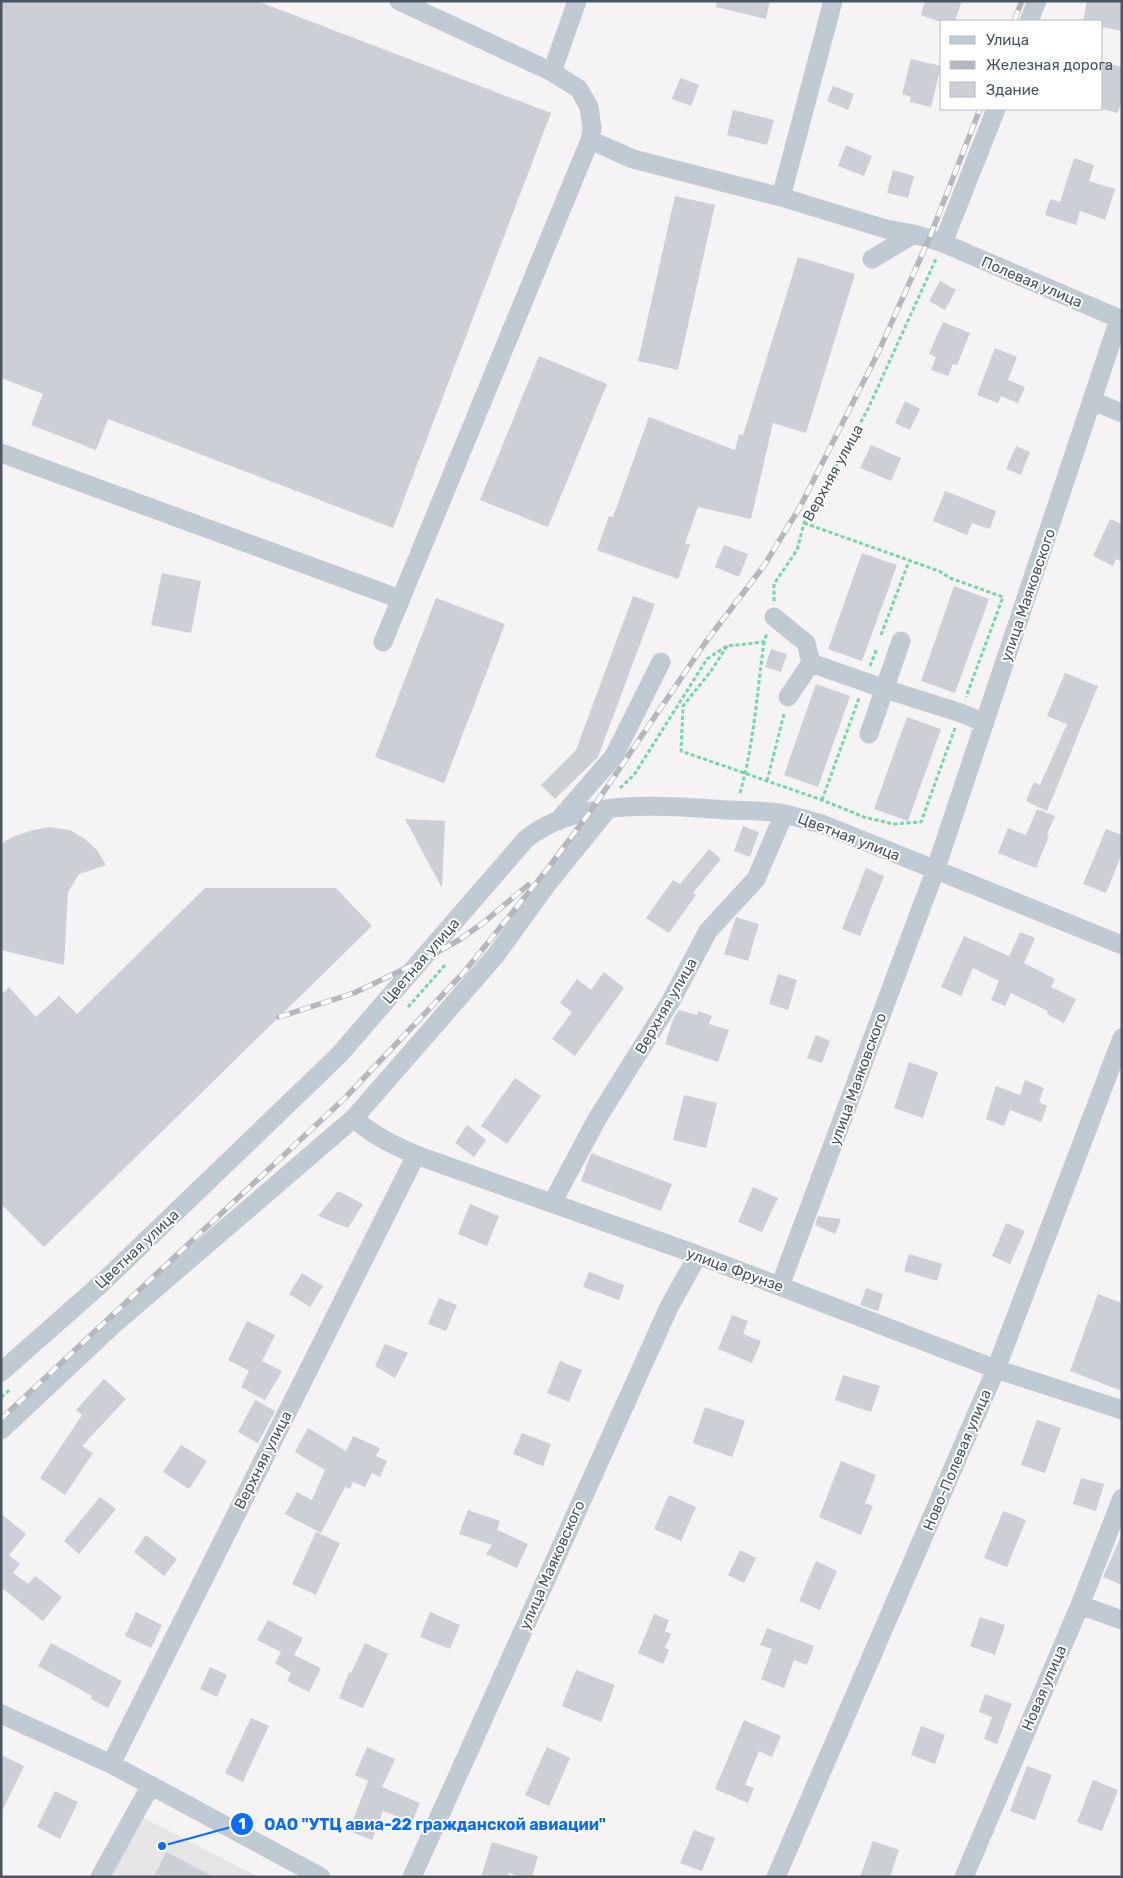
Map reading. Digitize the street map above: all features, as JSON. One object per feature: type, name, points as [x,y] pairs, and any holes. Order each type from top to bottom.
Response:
[{"type":"street","points":[[383,642],[590,140],[592,128],[589,107],[579,89],[552,72],[399,1]]},
{"type":"street","points":[[552,72],[577,1]]},
{"type":"street","points":[[781,197],[833,1]]},
{"type":"street","points":[[1029,20],[1037,1]]},
{"type":"street","points":[[943,243],[996,110]]},
{"type":"street","name":"Полевая улица","points":[[590,140],[633,158],[781,197],[886,229],[914,234],[943,243],[1121,320]]},
{"type":"street","points":[[872,259],[914,234]]},
{"type":"street","name":"улица Маяковского","points":[[780,1286],[935,871],[1121,320]]},
{"type":"street","points":[[1093,401],[1122,413]]},
{"type":"street","points":[[1,452],[400,599]]},
{"type":"street","points":[[774,617],[806,643],[811,663],[788,697]]},
{"type":"street","points":[[869,734],[901,641]]},
{"type":"street","points":[[558,821],[614,756],[661,662]]},
{"type":"street","points":[[811,663],[885,689],[961,712],[984,724]]},
{"type":"street","name":"Цветная улица","points":[[1,1372],[102,1283],[339,1055],[526,839],[538,830],[558,821],[590,812],[607,810],[669,806],[784,814],[822,824],[935,871]]},
{"type":"street","points":[[1,1430],[113,1325],[354,1118],[496,955],[548,883],[607,810]]},
{"type":"street","name":"Верхняя улица","points":[[552,1202],[597,1120],[672,999],[708,932],[756,879],[784,814]]},
{"type":"street","points":[[935,871],[1122,945]]},
{"type":"street","name":"Ново-Полевая улица","points":[[776,1877],[996,1370],[1122,1038]]},
{"type":"street","name":"улица Фрунзе","points":[[354,1118],[366,1129],[391,1145],[416,1155],[552,1202],[780,1286],[996,1370],[1122,1410]]},
{"type":"street","name":"Верхняя улица","points":[[111,1764],[416,1155]]},
{"type":"street","name":"улица Маяковского","points":[[412,1877],[669,1307],[698,1256]]},
{"type":"street","name":"Новая улица","points":[[964,1877],[1080,1605],[1122,1498]]},
{"type":"street","points":[[1080,1605],[1122,1620]]},
{"type":"street","points":[[1,1714],[111,1764],[321,1877]]},
{"type":"street","points":[[100,1877],[151,1785]]},
{"type":"path","name":"Верхняя улица","points":[[736,810],[745,774],[764,642],[774,617],[774,584],[797,550],[804,523],[867,411],[943,243]]},
{"type":"path","points":[[804,523],[939,571],[950,578],[1003,597]]},
{"type":"path","points":[[607,810],[617,791],[634,775],[707,659],[727,646],[764,642]]},
{"type":"path","points":[[727,646],[712,670],[683,706],[681,751],[822,800],[864,817],[893,824],[921,822]]},
{"type":"path","points":[[766,781],[788,697]]},
{"type":"shaded area","points":[[140,1816],[259,1877],[107,1877]]},
{"type":"building","points":[[1,1],[257,1],[551,113],[393,528],[108,419],[96,450],[31,425],[43,394],[1,378]]},
{"type":"building","points":[[717,1],[770,1],[766,19],[716,7]]},
{"type":"building","points":[[925,1],[962,1],[955,20],[938,21],[921,15]]},
{"type":"building","points":[[1087,1],[1122,1],[1122,31],[1103,27],[1103,20],[1083,20]]},
{"type":"building","points":[[911,59],[940,66],[931,107],[910,102],[911,97],[902,94]]},
{"type":"building","points":[[1103,62],[1122,67],[1122,100],[1118,113],[1103,109]]},
{"type":"building","points":[[680,78],[699,85],[691,106],[672,99]]},
{"type":"building","points":[[833,86],[854,94],[848,110],[827,101]]},
{"type":"building","points":[[733,110],[774,120],[767,145],[727,135]]},
{"type":"building","points":[[846,145],[872,156],[864,176],[838,166]]},
{"type":"building","points":[[1074,158],[1094,165],[1089,181],[1115,189],[1105,220],[1080,211],[1076,225],[1045,215],[1050,199],[1060,202]]},
{"type":"building","points":[[893,170],[914,176],[908,198],[887,193]]},
{"type":"building","points":[[675,196],[715,205],[678,370],[638,361]]},
{"type":"building","points":[[798,257],[855,274],[806,433],[773,423],[751,519],[698,507],[685,543],[690,545],[678,579],[597,550],[609,516],[613,517],[649,417],[735,450],[739,434],[743,435]]},
{"type":"building","points":[[940,281],[956,290],[945,310],[929,301]]},
{"type":"building","points":[[943,322],[970,333],[957,365],[953,364],[948,376],[931,370],[936,357],[929,354]]},
{"type":"building","points":[[995,348],[1017,357],[1008,380],[1025,387],[1018,403],[1001,396],[998,403],[977,395]]},
{"type":"building","points":[[539,356],[607,384],[548,527],[480,500]]},
{"type":"building","points":[[905,401],[920,409],[910,430],[895,423]]},
{"type":"building","points":[[871,445],[901,458],[891,481],[860,468]]},
{"type":"building","points":[[1016,446],[1030,452],[1021,475],[1006,469]]},
{"type":"building","points":[[945,491],[996,511],[990,529],[972,523],[967,535],[933,521]]},
{"type":"building","points":[[1110,519],[1122,524],[1122,562],[1116,559],[1113,566],[1093,556]]},
{"type":"building","points":[[724,545],[748,554],[739,577],[715,567]]},
{"type":"building","points":[[862,553],[897,565],[862,661],[828,649]]},
{"type":"building","points":[[162,573],[201,581],[191,633],[151,625]]},
{"type":"building","points":[[954,586],[989,599],[955,693],[921,681]]},
{"type":"building","points":[[633,596],[655,604],[598,757],[555,799],[541,785],[576,750]]},
{"type":"building","points":[[436,598],[505,624],[444,783],[375,757]]},
{"type":"building","points":[[771,649],[787,654],[781,672],[765,667]]},
{"type":"building","points":[[1065,673],[1098,686],[1047,811],[1026,801],[1034,782],[1040,785],[1067,724],[1047,716]]},
{"type":"building","points":[[816,684],[850,696],[818,787],[784,775]]},
{"type":"building","points":[[907,717],[941,729],[908,821],[874,809]]},
{"type":"building","points":[[1037,809],[1055,816],[1036,868],[998,853],[1008,828],[1026,835]]},
{"type":"building","points":[[405,819],[445,821],[442,888]]},
{"type":"building","points":[[743,826],[759,832],[750,857],[734,851]]},
{"type":"building","points":[[48,827],[70,830],[85,839],[97,850],[106,865],[79,874],[68,892],[64,965],[1,950],[1,845],[10,838]]},
{"type":"building","points":[[1106,829],[1122,835],[1122,854],[1106,893],[1083,884]]},
{"type":"building","points":[[709,849],[721,859],[693,893],[696,895],[669,933],[646,918],[673,880],[680,884]]},
{"type":"building","points":[[866,868],[884,876],[860,936],[842,929]]},
{"type":"building","points":[[205,888],[336,888],[372,926],[44,1247],[1,1204],[1,995],[9,987],[36,1017],[59,996],[77,1014]]},
{"type":"building","points":[[736,917],[759,924],[748,961],[724,954]]},
{"type":"building","points":[[1020,932],[1035,938],[1024,963],[1055,979],[1051,987],[1076,999],[1064,1023],[1047,1014],[1048,1011],[1011,993],[1005,1006],[991,1000],[999,981],[973,968],[961,996],[941,987],[964,936],[1009,956]]},
{"type":"building","points":[[604,972],[624,988],[575,1056],[552,1039],[572,1012],[560,1003],[577,979],[591,990]]},
{"type":"building","points":[[778,974],[797,980],[788,1010],[769,1004]]},
{"type":"building","points":[[679,1010],[697,1015],[698,1011],[712,1016],[709,1024],[729,1030],[718,1062],[665,1044],[673,1019]]},
{"type":"building","points":[[816,1035],[830,1041],[822,1063],[807,1058]]},
{"type":"building","points":[[909,1062],[938,1072],[923,1118],[894,1108]]},
{"type":"building","points":[[515,1078],[541,1096],[507,1144],[481,1126]]},
{"type":"building","points":[[1025,1080],[1044,1088],[1039,1102],[1047,1106],[1041,1122],[1010,1110],[1004,1126],[986,1119],[996,1086],[1020,1095]]},
{"type":"building","points":[[684,1095],[717,1103],[706,1148],[673,1140]]},
{"type":"building","points":[[467,1125],[486,1140],[474,1157],[455,1143]]},
{"type":"building","points":[[591,1153],[672,1184],[661,1211],[581,1181]]},
{"type":"building","points":[[753,1187],[778,1198],[762,1232],[738,1222]]},
{"type":"building","points":[[338,1191],[363,1204],[348,1228],[318,1216]]},
{"type":"building","points":[[470,1204],[499,1216],[487,1246],[458,1234]]},
{"type":"building","points":[[818,1216],[841,1219],[835,1234],[815,1225]]},
{"type":"building","points":[[1006,1223],[1025,1231],[1010,1264],[992,1256]]},
{"type":"building","points":[[909,1254],[942,1264],[937,1281],[904,1271]]},
{"type":"building","points":[[589,1272],[624,1285],[619,1300],[583,1287]]},
{"type":"building","points":[[302,1273],[323,1286],[310,1307],[289,1294]]},
{"type":"building","points":[[866,1288],[883,1294],[878,1311],[860,1305]]},
{"type":"building","points":[[1098,1294],[1122,1303],[1122,1391],[1070,1371]]},
{"type":"building","points":[[439,1298],[457,1305],[446,1331],[428,1324]]},
{"type":"building","points":[[732,1315],[748,1321],[743,1334],[761,1341],[752,1363],[718,1349]]},
{"type":"building","points":[[247,1321],[275,1335],[262,1361],[282,1371],[265,1400],[241,1387],[249,1371],[228,1360]]},
{"type":"building","points":[[385,1344],[408,1353],[395,1378],[375,1366]]},
{"type":"building","points":[[560,1361],[582,1370],[569,1402],[547,1393]]},
{"type":"building","points":[[843,1375],[880,1386],[871,1412],[835,1400]]},
{"type":"building","points":[[104,1379],[126,1399],[82,1446],[93,1453],[65,1495],[40,1478],[82,1415],[76,1410]]},
{"type":"building","points":[[255,1400],[275,1411],[258,1443],[238,1432]]},
{"type":"building","points":[[705,1407],[745,1421],[732,1457],[693,1443]]},
{"type":"building","points":[[1037,1420],[1061,1428],[1045,1473],[1021,1465]]},
{"type":"building","points":[[308,1428],[346,1451],[353,1436],[380,1448],[376,1456],[387,1461],[380,1477],[372,1473],[365,1487],[353,1482],[350,1489],[345,1487],[321,1533],[285,1514],[297,1492],[312,1500],[325,1470],[295,1452]]},
{"type":"building","points":[[522,1433],[551,1444],[543,1466],[513,1454]]},
{"type":"building","points":[[181,1445],[207,1461],[189,1489],[163,1472]]},
{"type":"building","points":[[841,1461],[876,1475],[865,1503],[873,1506],[861,1535],[819,1517]]},
{"type":"building","points":[[1081,1478],[1104,1484],[1096,1511],[1073,1504]]},
{"type":"building","points":[[669,1495],[696,1507],[681,1541],[654,1529]]},
{"type":"building","points":[[100,1497],[116,1509],[79,1554],[64,1541]]},
{"type":"building","points":[[468,1510],[500,1521],[497,1530],[528,1544],[517,1568],[486,1554],[492,1545],[459,1534]]},
{"type":"building","points":[[1003,1511],[1026,1520],[1007,1567],[984,1558]]},
{"type":"building","points":[[1,1514],[26,1534],[9,1555],[20,1564],[13,1573],[28,1584],[35,1576],[62,1597],[43,1621],[3,1589],[1,1591]]},
{"type":"building","points":[[316,1532],[340,1543],[316,1595],[292,1584]]},
{"type":"building","points":[[1122,1534],[1122,1585],[1103,1577]]},
{"type":"building","points":[[146,1535],[177,1559],[164,1576],[134,1552]]},
{"type":"building","points":[[740,1550],[756,1558],[744,1583],[728,1575]]},
{"type":"building","points":[[816,1561],[837,1571],[820,1610],[799,1601]]},
{"type":"building","points":[[136,1612],[162,1625],[151,1648],[125,1636]]},
{"type":"building","points":[[430,1612],[460,1625],[450,1649],[420,1637]]},
{"type":"building","points":[[654,1614],[669,1620],[665,1631],[671,1634],[665,1648],[669,1650],[663,1664],[638,1653]]},
{"type":"building","points":[[980,1617],[1005,1625],[995,1655],[970,1646]]},
{"type":"building","points":[[268,1620],[303,1638],[294,1655],[321,1668],[309,1692],[287,1681],[291,1673],[275,1663],[281,1652],[257,1640]]},
{"type":"building","points":[[767,1628],[814,1646],[807,1665],[794,1660],[784,1688],[761,1679],[772,1649],[760,1645]]},
{"type":"building","points":[[51,1643],[122,1681],[108,1708],[91,1699],[92,1696],[38,1666]]},
{"type":"building","points":[[365,1643],[388,1654],[363,1708],[339,1698],[349,1672],[351,1673]]},
{"type":"building","points":[[210,1667],[227,1675],[217,1697],[200,1689]]},
{"type":"building","points":[[576,1670],[615,1685],[601,1722],[562,1706]]},
{"type":"building","points":[[985,1694],[1012,1704],[997,1744],[984,1739],[992,1717],[979,1712]]},
{"type":"building","points":[[251,1718],[269,1726],[243,1782],[225,1773]]},
{"type":"building","points":[[744,1720],[781,1736],[772,1757],[759,1751],[745,1785],[754,1788],[748,1803],[715,1789]]},
{"type":"building","points":[[921,1726],[945,1735],[935,1764],[911,1755]]},
{"type":"building","points":[[367,1747],[395,1759],[382,1787],[420,1803],[412,1822],[383,1811],[372,1840],[349,1831],[368,1781],[355,1775]]},
{"type":"building","points":[[547,1747],[570,1758],[549,1806],[525,1795]]},
{"type":"building","points":[[1,1755],[24,1766],[1,1813]]},
{"type":"building","points":[[1027,1766],[1052,1775],[1035,1820],[1010,1811]]},
{"type":"building","points":[[1093,1780],[1118,1790],[1102,1831],[1077,1822]]},
{"type":"building","points":[[55,1791],[78,1802],[60,1839],[37,1827]]},
{"type":"building","points":[[694,1830],[715,1838],[702,1871],[680,1863]]},
{"type":"building","points":[[873,1841],[899,1850],[890,1877],[860,1877]]},
{"type":"building","points":[[492,1842],[538,1856],[532,1877],[521,1877],[509,1873],[508,1877],[481,1877]]},
{"type":"building","points":[[166,1852],[214,1877],[154,1877]]},
{"type":"railway","points":[[1014,20],[1022,1]]},
{"type":"railway","points":[[1,1419],[345,1098],[465,971],[549,867],[590,812],[705,643],[763,567],[800,507],[878,353],[929,239],[980,110]]},
{"type":"railway","points":[[279,1017],[354,993],[421,961],[459,940],[483,923],[528,885]]},
{"type":"place","name":"ОАО \"УТЦ авиа-22 гражданской авиации\"","points":[[162,1846]]}]
